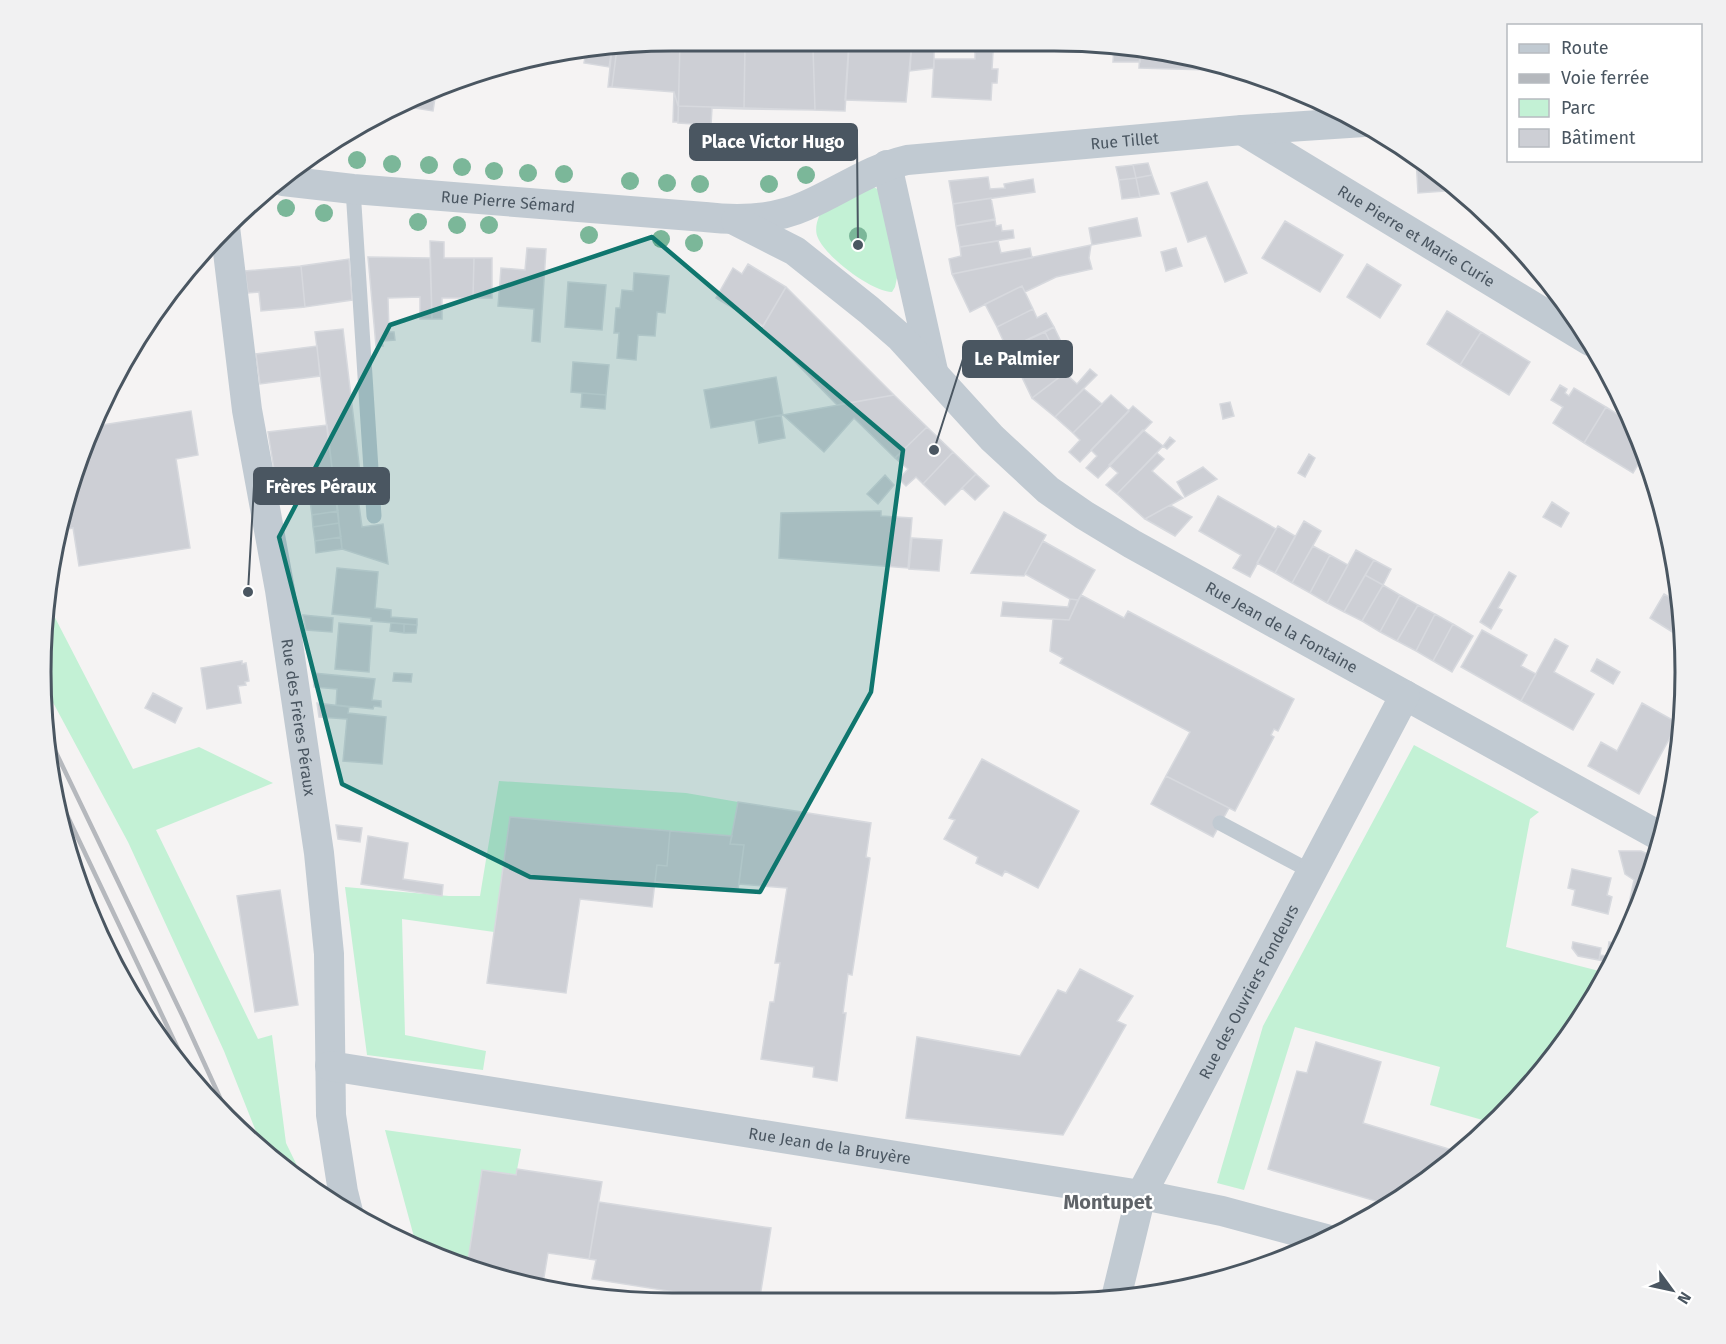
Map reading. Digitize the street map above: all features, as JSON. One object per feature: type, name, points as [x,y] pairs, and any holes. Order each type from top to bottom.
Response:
[{"type":"street","name":"Rue Tillet","points":[[736,221],[787,213],[887,165],[928,158],[1242,130],[1345,123]]},
{"type":"street","name":"Rue Pierre et Marie Curie","points":[[1242,130],[1572,330]]},
{"type":"street","points":[[887,165],[933,371]]},
{"type":"street","name":"Rue Pierre Sémard","points":[[291,182],[736,221]]},
{"type":"street","name":"Rue Jean de la Fontaine","points":[[736,221],[795,252],[886,324],[933,371],[993,438],[1062,501],[1106,529],[1654,833]]},
{"type":"street","name":"Rue des Frères Péraux","points":[[227,240],[247,410],[280,590],[319,853],[329,954],[331,1114],[345,1200]]},
{"type":"street","name":"Rue des Ouvriers Fondeurs","points":[[1118,1290],[1140,1195],[1405,695]]},
{"type":"street","name":"Rue Jean de la Bruyère","points":[[330,1066],[1140,1195],[1221,1211],[1314,1236]]},
{"type":"lane","points":[[353,189],[374,516]]},
{"type":"lane","points":[[1220,823],[1312,872]]},
{"type":"highlighted area","points":[[652,237],[903,450],[871,692],[760,892],[530,877],[342,784],[279,537],[390,325]]},
{"type":"green space","points":[[870,185],[881,191],[898,273],[892,292],[873,286],[850,272],[823,246],[816,230],[818,220],[827,205]]},
{"type":"green space","points":[[54,615],[133,769],[199,747],[273,783],[156,830],[258,1039],[272,1035],[286,1143],[298,1168],[257,1133],[224,1051],[128,842],[52,700]]},
{"type":"green space","points":[[1414,745],[1539,812],[1530,819],[1506,947],[1598,971],[1547,1050],[1483,1120],[1430,1105],[1440,1067],[1295,1027],[1244,1190],[1217,1183],[1263,1026]]},
{"type":"green space","points":[[499,781],[686,793],[738,802],[732,836],[510,817],[494,932],[402,919],[405,1035],[486,1051],[483,1070],[367,1055],[345,887],[449,896],[480,896]]},
{"type":"green space","points":[[385,1130],[521,1149],[516,1175],[482,1170],[468,1259],[414,1237]]},
{"type":"building","points":[[672,51],[848,51],[845,111],[678,106],[674,92],[612,87],[616,53]]},
{"type":"building","points":[[680,51],[678,122],[673,122],[674,92],[612,87],[616,53]]},
{"type":"building","points":[[680,51],[745,51],[744,109],[712,108],[711,125],[678,123]]},
{"type":"building","points":[[745,51],[813,51],[815,110],[744,109]]},
{"type":"building","points":[[813,51],[849,51],[845,111],[815,110]]},
{"type":"building","points":[[848,51],[911,51],[906,102],[845,100]]},
{"type":"building","points":[[911,51],[934,51],[934,68],[910,71]]},
{"type":"building","points":[[975,52],[993,52],[992,69],[998,69],[997,83],[992,83],[991,100],[932,97],[934,59],[975,59]]},
{"type":"building","points":[[616,53],[612,87],[608,87],[611,54]]},
{"type":"building","points":[[611,54],[609,67],[584,63],[585,57]]},
{"type":"building","points":[[1114,54],[1140,57],[1140,62],[1113,62]]},
{"type":"building","points":[[1140,57],[1206,70],[1139,68]]},
{"type":"building","points":[[435,98],[433,111],[413,108]]},
{"type":"building","points":[[1148,163],[1152,175],[1136,178],[1133,165]]},
{"type":"building","points":[[1133,165],[1136,178],[1119,180],[1116,167]]},
{"type":"building","points":[[1417,168],[1446,191],[1418,193]]},
{"type":"building","points":[[1152,175],[1159,194],[1140,197],[1136,178]]},
{"type":"building","points":[[988,177],[990,189],[1005,188],[1004,184],[1033,179],[1035,192],[953,204],[949,181]]},
{"type":"building","points":[[1136,178],[1140,197],[1122,199],[1119,180]]},
{"type":"building","points":[[1207,182],[1247,273],[1225,282],[1206,236],[1188,242],[1171,193]]},
{"type":"building","points":[[991,198],[995,219],[956,226],[953,204]]},
{"type":"building","points":[[1137,218],[1141,236],[1092,245],[1089,228]]},
{"type":"building","points":[[995,220],[996,226],[1001,225],[1002,231],[1013,230],[1014,238],[960,247],[956,226]]},
{"type":"building","points":[[1285,221],[1343,255],[1320,292],[1262,258]]},
{"type":"building","points":[[430,241],[444,242],[444,258],[474,258],[473,298],[442,298],[442,319],[432,319]]},
{"type":"building","points":[[998,241],[1001,253],[1030,248],[1032,258],[952,274],[949,259],[961,256],[960,247]]},
{"type":"building","points":[[1091,245],[1089,258],[1092,269],[1056,277],[1025,292],[1022,286],[970,312],[952,274]]},
{"type":"building","points":[[527,248],[546,249],[540,342],[532,341],[534,309],[498,306],[501,268],[525,270]]},
{"type":"building","points":[[1176,248],[1182,266],[1166,271],[1161,252]]},
{"type":"building","points":[[368,257],[430,258],[432,319],[420,319],[420,297],[388,298],[389,332],[394,332],[395,340],[382,341],[383,346],[376,346]]},
{"type":"building","points":[[474,258],[492,258],[492,298],[473,298]]},
{"type":"building","points":[[349,259],[352,300],[305,307],[301,266]]},
{"type":"building","points":[[748,264],[786,287],[763,326],[716,298],[733,268],[742,274]]},
{"type":"building","points":[[1367,264],[1401,285],[1380,318],[1347,297]]},
{"type":"building","points":[[301,266],[305,307],[261,311],[259,292],[248,293],[245,271]]},
{"type":"building","points":[[634,273],[669,276],[665,313],[657,312],[655,336],[638,335],[636,360],[617,358],[619,333],[614,333],[616,308],[620,308],[622,290],[633,291]]},
{"type":"building","points":[[568,282],[606,285],[602,330],[565,327]]},
{"type":"building","points":[[1022,286],[1033,309],[997,327],[985,304]]},
{"type":"building","points":[[786,287],[894,395],[837,405],[762,328]]},
{"type":"building","points":[[1033,309],[1037,318],[1046,313],[1054,327],[1007,349],[997,327]]},
{"type":"building","points":[[1447,311],[1481,332],[1460,365],[1427,344]]},
{"type":"building","points":[[1054,327],[1064,348],[1055,352],[1045,332]]},
{"type":"building","points":[[343,329],[363,498],[358,498],[362,527],[383,524],[388,564],[342,549],[315,332]]},
{"type":"building","points":[[1045,332],[1055,352],[1019,371],[1008,349]]},
{"type":"building","points":[[1481,332],[1530,362],[1509,395],[1460,365]]},
{"type":"building","points":[[317,346],[320,376],[260,384],[256,354]]},
{"type":"building","points":[[1055,352],[1065,373],[1032,398],[1019,371]]},
{"type":"building","points":[[573,362],[609,365],[606,395],[571,392]]},
{"type":"building","points":[[1090,369],[1097,375],[1055,417],[1032,398],[1065,373],[1077,384]]},
{"type":"building","points":[[776,377],[783,415],[711,428],[704,390]]},
{"type":"building","points":[[1560,385],[1567,389],[1565,393],[1569,396],[1574,388],[1606,407],[1584,443],[1553,423],[1563,407],[1551,400]]},
{"type":"building","points":[[1084,389],[1102,404],[1073,433],[1055,417]]},
{"type":"building","points":[[582,393],[606,395],[605,409],[581,407]]},
{"type":"building","points":[[894,395],[927,427],[895,458],[854,418],[824,452],[783,415]]},
{"type":"building","points":[[1111,395],[1129,411],[1080,462],[1069,452],[1080,440],[1073,433]]},
{"type":"building","points":[[1230,402],[1234,416],[1223,419],[1220,404]]},
{"type":"building","points":[[1133,406],[1152,422],[1098,478],[1086,468],[1097,456],[1091,450]]},
{"type":"building","points":[[1606,407],[1620,416],[1639,463],[1633,473],[1584,443]]},
{"type":"building","points":[[191,411],[198,455],[176,459],[190,548],[79,566],[73,528],[68,529],[84,472],[102,425]]},
{"type":"building","points":[[781,415],[785,438],[759,443],[755,420]]},
{"type":"building","points":[[327,425],[333,475],[276,482],[268,432]]},
{"type":"building","points":[[927,427],[953,452],[923,484],[916,477],[906,486],[899,479],[908,469],[895,458]]},
{"type":"building","points":[[1143,430],[1163,446],[1117,494],[1106,485],[1118,473],[1109,465]]},
{"type":"building","points":[[1170,437],[1175,441],[1167,449],[1163,446]]},
{"type":"building","points":[[953,452],[976,474],[945,505],[923,484]]},
{"type":"building","points":[[1157,453],[1164,459],[1152,471],[1183,498],[1145,519],[1117,494]]},
{"type":"building","points":[[1309,454],[1315,458],[1305,477],[1298,473]]},
{"type":"building","points":[[1203,467],[1217,479],[1185,497],[1177,482]]},
{"type":"building","points":[[976,474],[989,486],[975,500],[962,488]]},
{"type":"building","points":[[885,475],[894,485],[878,504],[867,494]]},
{"type":"building","points":[[1218,496],[1276,529],[1250,577],[1233,568],[1241,555],[1199,531]]},
{"type":"building","points":[[336,497],[338,511],[312,515],[310,501]]},
{"type":"building","points":[[1552,502],[1569,513],[1561,527],[1543,517]]},
{"type":"building","points":[[1170,505],[1192,517],[1175,536],[1145,519]]},
{"type":"building","points":[[338,511],[339,523],[313,527],[312,515]]},
{"type":"building","points":[[881,511],[881,516],[912,518],[908,568],[779,558],[781,513]]},
{"type":"building","points":[[1004,512],[1046,535],[1024,576],[971,573]]},
{"type":"building","points":[[1304,521],[1321,531],[1292,583],[1275,573]]},
{"type":"building","points":[[339,523],[341,537],[315,541],[313,527]]},
{"type":"building","points":[[1278,526],[1295,536],[1275,573],[1257,563]]},
{"type":"building","points":[[341,537],[342,549],[316,553],[315,541]]},
{"type":"building","points":[[912,538],[942,540],[939,571],[909,569]]},
{"type":"building","points":[[1043,541],[1095,570],[1078,600],[1070,599],[1025,574]]},
{"type":"building","points":[[1313,546],[1330,555],[1310,593],[1292,583]]},
{"type":"building","points":[[1356,550],[1374,560],[1344,612],[1327,603]]},
{"type":"building","points":[[1330,555],[1348,565],[1327,603],[1310,593]]},
{"type":"building","points":[[1374,560],[1391,569],[1383,585],[1365,575]]},
{"type":"building","points":[[337,568],[378,572],[375,608],[391,610],[391,617],[417,619],[417,625],[371,621],[371,618],[332,614]]},
{"type":"building","points":[[1509,572],[1516,576],[1498,608],[1502,610],[1491,629],[1480,622]]},
{"type":"building","points":[[1365,575],[1383,585],[1362,621],[1344,612]]},
{"type":"building","points":[[1383,585],[1400,595],[1380,632],[1362,621]]},
{"type":"building","points":[[1664,594],[1671,598],[1674,633],[1650,618]]},
{"type":"building","points":[[1081,595],[1124,618],[1128,611],[1294,699],[1278,731],[1274,729],[1271,735],[1274,737],[1235,811],[1166,776],[1190,732],[1060,663],[1063,658],[1050,651],[1053,619],[1069,620]]},
{"type":"building","points":[[1400,595],[1418,605],[1397,641],[1380,632]]},
{"type":"building","points":[[1070,599],[1078,600],[1069,620],[1001,616],[1003,602],[1068,607]]},
{"type":"building","points":[[1418,605],[1435,614],[1416,651],[1397,641]]},
{"type":"building","points":[[1435,614],[1453,624],[1433,661],[1416,651]]},
{"type":"building","points":[[303,615],[333,618],[332,632],[306,630]]},
{"type":"building","points":[[339,623],[372,626],[369,672],[335,669]]},
{"type":"building","points":[[391,623],[404,624],[404,633],[390,631]]},
{"type":"building","points":[[404,624],[417,625],[416,633],[404,633]]},
{"type":"building","points":[[1453,624],[1473,636],[1452,672],[1433,661]]},
{"type":"building","points":[[1482,630],[1527,655],[1521,666],[1536,674],[1521,701],[1461,667]]},
{"type":"building","points":[[1555,639],[1568,646],[1554,672],[1594,694],[1573,730],[1521,701]]},
{"type":"building","points":[[1597,659],[1620,672],[1613,684],[1591,671]]},
{"type":"building","points":[[242,661],[242,664],[246,663],[249,681],[245,682],[246,685],[238,686],[241,703],[207,709],[201,668]]},
{"type":"building","points":[[313,673],[375,679],[372,700],[381,701],[381,707],[374,706],[373,709],[336,705],[337,689],[314,687]]},
{"type":"building","points":[[394,673],[412,674],[411,682],[393,681]]},
{"type":"building","points":[[153,693],[182,708],[175,723],[145,708]]},
{"type":"building","points":[[317,703],[349,707],[348,713],[386,717],[382,764],[343,761],[347,719],[319,717]]},
{"type":"building","points":[[1642,703],[1673,720],[1672,734],[1639,794],[1588,766],[1601,742],[1617,751]]},
{"type":"building","points":[[982,759],[1079,811],[1038,888],[1005,871],[1002,876],[976,863],[978,857],[944,839],[955,820],[949,818]]},
{"type":"building","points":[[1166,776],[1229,808],[1213,837],[1151,804]]},
{"type":"building","points":[[738,802],[871,823],[866,857],[870,858],[852,975],[848,974],[843,1013],[846,1013],[837,1081],[813,1077],[814,1067],[761,1059],[770,1002],[774,1002],[780,963],[775,963],[787,888],[739,884],[744,845],[730,844]]},
{"type":"building","points":[[510,817],[670,831],[667,866],[657,865],[652,907],[580,899],[566,993],[487,983]]},
{"type":"building","points":[[336,825],[362,828],[360,842],[338,839]]},
{"type":"building","points":[[670,831],[732,836],[730,844],[744,845],[738,889],[655,882],[657,865],[667,866]]},
{"type":"building","points":[[368,836],[408,843],[403,879],[443,885],[442,896],[361,884]]},
{"type":"building","points":[[1619,851],[1641,851],[1648,854],[1627,912],[1634,880],[1625,874]]},
{"type":"building","points":[[1572,869],[1611,878],[1607,895],[1612,897],[1608,914],[1572,905],[1575,890],[1568,888]]},
{"type":"building","points":[[280,890],[298,1005],[255,1012],[237,896]]},
{"type":"building","points":[[1573,942],[1601,948],[1599,960],[1578,956],[1572,948]]},
{"type":"building","points":[[1609,942],[1613,943],[1607,954]]},
{"type":"building","points":[[1600,955],[1606,956],[1603,961],[1599,960]]},
{"type":"building","points":[[1080,969],[1133,996],[1117,1021],[1126,1025],[1063,1135],[906,1118],[917,1037],[1020,1056],[1058,990],[1066,993]]},
{"type":"building","points":[[1316,1042],[1381,1062],[1363,1123],[1450,1150],[1432,1165],[1377,1202],[1268,1169],[1297,1071],[1307,1073]]},
{"type":"building","points":[[517,1169],[602,1182],[589,1259],[548,1253],[544,1279],[468,1259],[482,1170],[516,1175]]},
{"type":"building","points":[[599,1202],[771,1228],[761,1293],[681,1293],[592,1279],[596,1260],[589,1259]]},
{"type":"railway","points":[[56,752],[219,1096]]},
{"type":"railway","points":[[69,819],[177,1048]]},
{"type":"place","name":"Place Victor Hugo","points":[[858,245]]},
{"type":"place","name":"Le Palmier","points":[[934,450]]},
{"type":"place","name":"Frères Péraux","points":[[248,592]]},
{"type":"district","name":"Montupet","points":[[1108,1202]]}]
